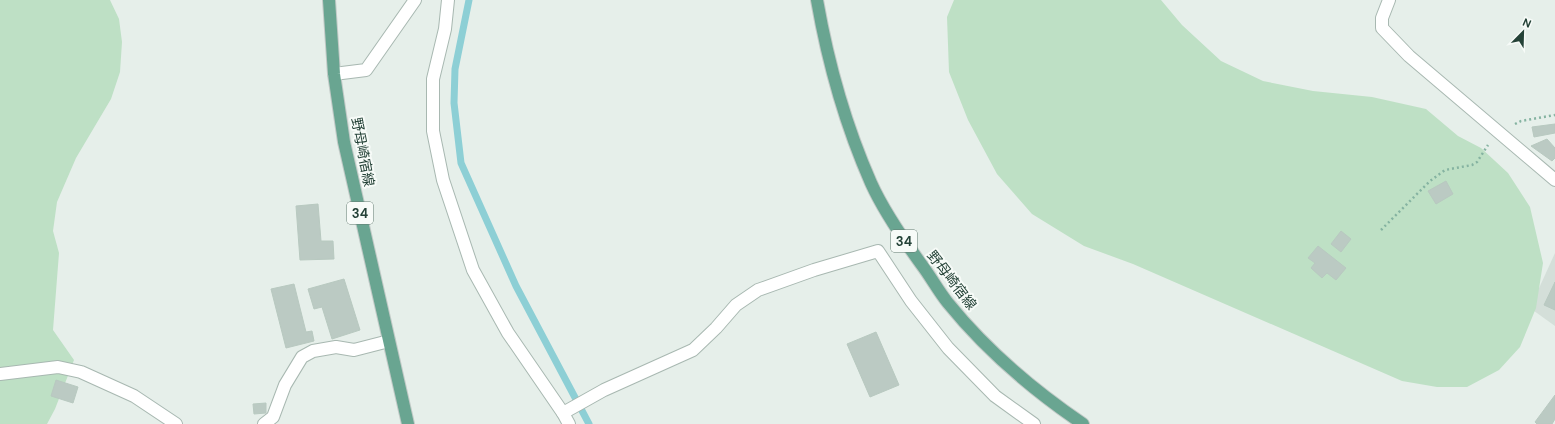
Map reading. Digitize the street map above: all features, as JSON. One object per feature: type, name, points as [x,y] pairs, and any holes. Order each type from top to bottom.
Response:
[{"type":"main road","name":"野母崎宿線","points":[[330,0],[334,74],[344,142],[408,424]]},
{"type":"main road","name":"野母崎宿線","points":[[817,0],[825,45],[846,118],[872,184],[903,240],[948,303],[998,357],[1058,406],[1083,424]]},
{"type":"street","points":[[334,74],[366,70],[415,0]]},
{"type":"street","points":[[448,0],[445,29],[433,79],[434,131],[443,180],[473,270],[508,334],[563,412],[569,424]]},
{"type":"street","points":[[1389,0],[1382,18],[1382,28],[1409,56],[1555,180]]},
{"type":"street","points":[[563,412],[604,390],[693,350],[716,328],[736,305],[758,290],[814,270],[878,252],[948,348],[995,396],[1034,424]]},
{"type":"street","points":[[264,424],[273,417],[285,385],[302,357],[313,351],[336,347],[354,350],[389,341]]},
{"type":"street","points":[[0,374],[58,366],[81,372],[134,396],[176,424]]},
{"type":"path","points":[[1381,230],[1430,181],[1445,170],[1472,165],[1477,162],[1498,131],[1521,121],[1555,114]]},
{"type":"shaded area","points":[[1555,253],[1555,326],[1530,308]]},
{"type":"green space","points":[[0,0],[110,0],[119,19],[122,42],[120,72],[111,99],[76,158],[57,202],[53,231],[59,253],[53,330],[74,360],[55,409],[47,424],[0,424]]},
{"type":"green space","points":[[954,0],[1161,0],[1182,25],[1221,61],[1263,81],[1313,91],[1372,97],[1426,109],[1458,136],[1481,148],[1508,173],[1530,207],[1543,263],[1536,308],[1520,347],[1499,370],[1467,387],[1437,387],[1402,381],[1133,264],[1084,246],[1032,214],[997,174],[968,120],[949,72],[947,17]]},
{"type":"building","points":[[1555,124],[1555,133],[1534,137],[1532,127]]},
{"type":"building","points":[[1547,139],[1555,148],[1555,158],[1552,161],[1531,146]]},
{"type":"building","points":[[1446,181],[1453,194],[1436,204],[1428,191]]},
{"type":"building","points":[[318,204],[321,241],[333,241],[334,259],[300,260],[296,206]]},
{"type":"building","points":[[1341,231],[1351,239],[1341,252],[1331,244]]},
{"type":"building","points":[[1318,246],[1346,268],[1336,280],[1327,273],[1322,278],[1311,268],[1315,263],[1308,258]]},
{"type":"building","points":[[344,279],[360,330],[332,339],[322,307],[314,309],[308,289]]},
{"type":"building","points":[[1555,282],[1555,310],[1544,305]]},
{"type":"building","points":[[294,284],[306,332],[312,331],[314,341],[286,348],[271,289]]},
{"type":"building","points":[[876,332],[899,385],[870,397],[847,344]]},
{"type":"building","points":[[56,380],[78,387],[73,403],[51,396]]},
{"type":"building","points":[[1555,395],[1555,419],[1552,424],[1537,424],[1535,422]]},
{"type":"building","points":[[266,403],[266,413],[254,414],[253,404]]},
{"type":"waterway","points":[[469,0],[455,69],[454,103],[461,163],[516,286],[589,424]]}]
